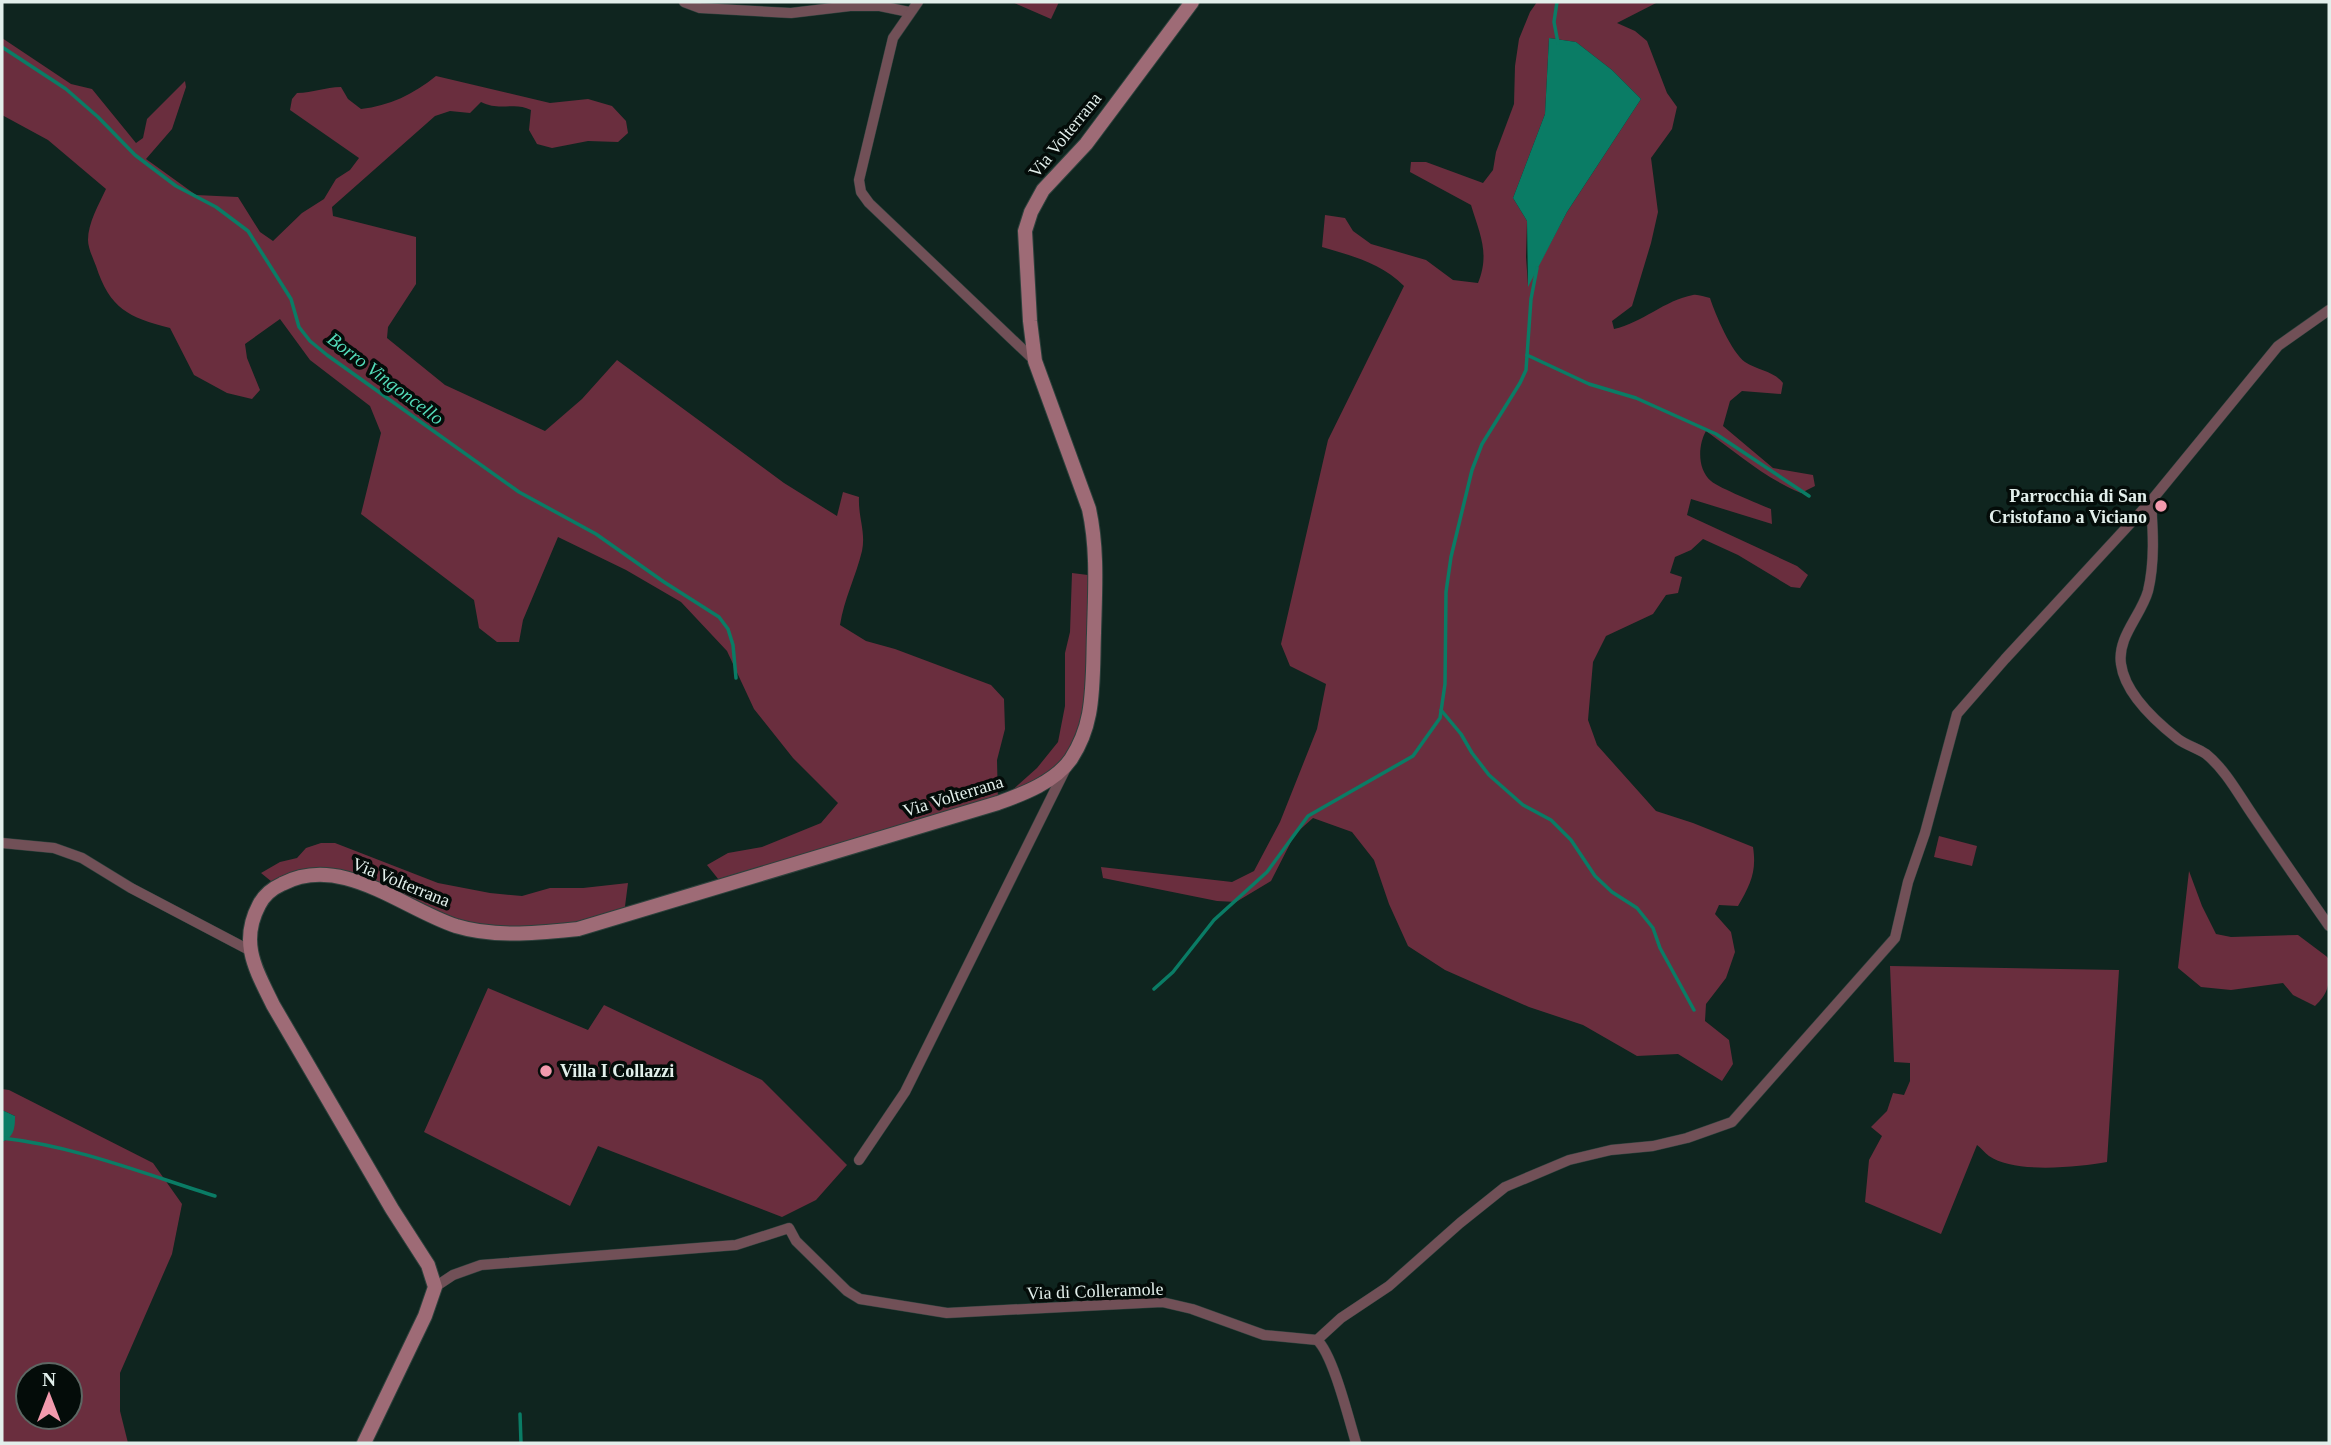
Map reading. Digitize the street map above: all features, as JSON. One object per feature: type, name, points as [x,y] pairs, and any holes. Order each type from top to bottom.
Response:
[{"type":"main road","name":"Via Volterrana","points":[[435,1287],[428,1265],[392,1209],[273,1005],[256,971],[249,950],[249,932],[255,912],[264,896],[293,878],[321,876],[368,886],[456,926],[483,932],[537,933],[578,929],[998,803],[1048,780],[1070,761],[1082,738],[1089,712],[1094,629],[1095,534],[1089,509],[1035,362],[1025,231],[1031,212],[1044,190],[1086,144],[1192,2]]},
{"type":"main road","points":[[364,1443],[425,1317],[435,1287]]},
{"type":"street","points":[[684,2],[700,8],[791,13],[850,6],[880,6],[909,12]]},
{"type":"street","points":[[918,2],[893,38],[859,180],[861,192],[869,203],[1035,362]]},
{"type":"street","points":[[1356,1443],[1333,1370],[1322,1344],[1317,1340],[1342,1318],[1389,1286],[1505,1187],[1569,1160],[1611,1150],[1653,1146],[1687,1138],[1732,1122],[1895,938],[1908,882],[1926,833],[1957,714],[2151,501],[2278,346],[2329,310]]},
{"type":"street","points":[[2151,501],[2154,540],[2148,590],[2141,610],[2125,636],[2121,651],[2120,663],[2125,678],[2139,701],[2155,719],[2179,740],[2206,754],[2228,779],[2329,926]]},
{"type":"street","name":"Via Volterrana","points":[[859,1160],[905,1092],[1070,761]]},
{"type":"street","points":[[2,843],[54,848],[82,858],[131,888],[249,950]]},
{"type":"street","name":"Via di Colleramole","points":[[435,1287],[453,1275],[481,1265],[736,1245],[789,1228],[796,1241],[847,1291],[860,1299],[947,1313],[1162,1302],[1192,1309],[1264,1335],[1317,1340]]},
{"type":"shaded area","points":[[1012,2],[1059,2],[1051,19]]},
{"type":"shaded area","points":[[1537,2],[1658,2],[1617,23],[1635,31],[1647,41],[1667,93],[1677,107],[1672,129],[1651,158],[1658,212],[1651,243],[1632,306],[1612,321],[1614,329],[1683,298],[1695,295],[1710,298],[1724,333],[1740,357],[1783,383],[1781,394],[1742,391],[1730,401],[1723,426],[1773,468],[1813,475],[1815,486],[1801,493],[1788,487],[1752,465],[1706,431],[1701,443],[1700,457],[1706,476],[1722,488],[1771,509],[1772,524],[1691,499],[1687,515],[1797,566],[1808,575],[1800,588],[1791,587],[1738,555],[1703,539],[1691,550],[1675,557],[1670,573],[1682,577],[1678,593],[1666,595],[1653,614],[1606,636],[1593,662],[1588,720],[1597,745],[1656,811],[1753,847],[1752,878],[1738,906],[1719,905],[1715,914],[1731,932],[1735,952],[1726,978],[1706,1004],[1705,1021],[1729,1040],[1733,1064],[1722,1081],[1678,1054],[1637,1056],[1583,1025],[1529,1007],[1445,970],[1408,946],[1389,904],[1374,860],[1352,832],[1313,818],[1295,834],[1271,881],[1236,902],[1217,901],[1103,878],[1101,867],[1232,882],[1254,871],[1280,822],[1317,729],[1326,684],[1290,666],[1281,644],[1328,440],[1404,286],[1376,266],[1322,247],[1325,215],[1345,218],[1353,231],[1371,244],[1426,260],[1453,280],[1478,283],[1482,272],[1483,253],[1471,205],[1410,172],[1411,162],[1426,162],[1483,183],[1493,170],[1496,152],[1514,104],[1519,39]],"holes":[[[1549,38],[1576,42],[1612,70],[1641,99],[1567,212],[1528,285],[1527,221],[1513,198],[1545,114]]]},
{"type":"shaded area","points":[[2,38],[71,84],[92,89],[136,143],[143,138],[147,119],[185,81],[186,87],[172,129],[146,159],[196,195],[238,197],[260,232],[273,241],[302,213],[324,199],[336,179],[350,170],[359,158],[290,110],[292,99],[297,93],[341,87],[348,99],[361,109],[401,98],[436,76],[550,103],[588,99],[612,106],[626,121],[628,133],[618,142],[588,141],[552,148],[537,144],[529,130],[531,110],[525,107],[495,106],[481,102],[470,113],[450,111],[435,116],[332,207],[333,216],[416,237],[416,284],[388,327],[387,338],[445,385],[545,431],[582,399],[617,360],[784,483],[837,516],[843,492],[859,497],[862,551],[840,625],[866,641],[991,685],[1004,699],[1005,729],[997,760],[998,803],[723,885],[707,865],[728,853],[762,847],[821,823],[838,803],[793,758],[754,709],[727,651],[681,602],[626,570],[558,537],[523,620],[519,642],[497,642],[479,628],[474,600],[361,514],[381,433],[370,406],[310,360],[280,319],[245,344],[247,358],[260,390],[252,399],[227,393],[194,375],[170,328],[132,315],[114,302],[101,281],[88,243],[92,220],[106,189],[48,140],[2,115]]},
{"type":"shaded area","points":[[1549,38],[1576,42],[1612,70],[1641,99],[1567,212],[1528,287],[1527,221],[1513,198],[1545,114]]},
{"type":"shaded area","points":[[1072,573],[1096,576],[1091,696],[1079,741],[1070,759],[1047,781],[998,803],[1037,768],[1058,742],[1065,706],[1065,653],[1070,632]]},
{"type":"shaded area","points":[[1939,836],[1977,846],[1972,866],[1934,857]]},
{"type":"shaded area","points":[[321,843],[335,843],[438,883],[490,893],[522,896],[550,888],[583,888],[628,883],[624,914],[578,929],[483,932],[334,876],[277,886],[261,873],[280,862],[297,858],[306,848]]},
{"type":"shaded area","points":[[2189,871],[2216,934],[2231,937],[2298,935],[2329,959],[2328,986],[2315,1006],[2293,995],[2283,983],[2231,990],[2201,987],[2178,968]]},
{"type":"shaded area","points":[[1890,966],[2119,970],[2107,1162],[2047,1168],[2014,1165],[2000,1162],[1977,1145],[1941,1234],[1865,1202],[1869,1160],[1882,1136],[1871,1127],[1887,1111],[1893,1093],[1904,1095],[1910,1081],[1910,1063],[1894,1062]]},
{"type":"shaded area","points":[[488,988],[588,1030],[604,1005],[762,1080],[847,1165],[816,1200],[782,1217],[598,1146],[570,1206],[424,1132]]},
{"type":"shaded area","points":[[2,1089],[9,1090],[153,1163],[182,1204],[172,1254],[120,1373],[120,1411],[128,1443],[2,1443],[2,1142],[8,1139],[15,1116],[2,1110]]},
{"type":"shaded area","points":[[2,1110],[15,1116],[15,1124],[9,1138],[2,1142]]},
{"type":"waterway","points":[[1557,2],[1554,22],[1558,43]]},
{"type":"waterway","name":"Borro Vingoncello","points":[[2,47],[66,89],[135,155],[176,186],[216,207],[248,231],[291,299],[299,327],[310,341],[327,355],[519,492],[596,534],[719,617],[728,629],[733,645],[736,678]]},
{"type":"waterway","points":[[1154,989],[1173,972],[1214,920],[1267,872],[1308,816],[1413,756],[1440,718],[1445,684],[1446,592],[1451,557],[1472,470],[1482,444],[1526,370],[1531,299],[1537,268]]},
{"type":"waterway","points":[[1527,355],[1589,384],[1636,398],[1716,434],[1809,496]]},
{"type":"waterway","points":[[1441,710],[1489,775],[1523,805],[1551,820],[1571,840],[1595,876],[1612,892],[1637,908],[1653,928],[1660,948],[1694,1010]]},
{"type":"waterway","points":[[2,1138],[83,1154],[215,1196]]},
{"type":"waterway","points":[[520,1414],[521,1443]]},
{"type":"place","name":"Parrocchia di San Cristofano a Viciano","points":[[2161,506]]},
{"type":"place","name":"Villa I Collazzi","points":[[546,1071]]}]
